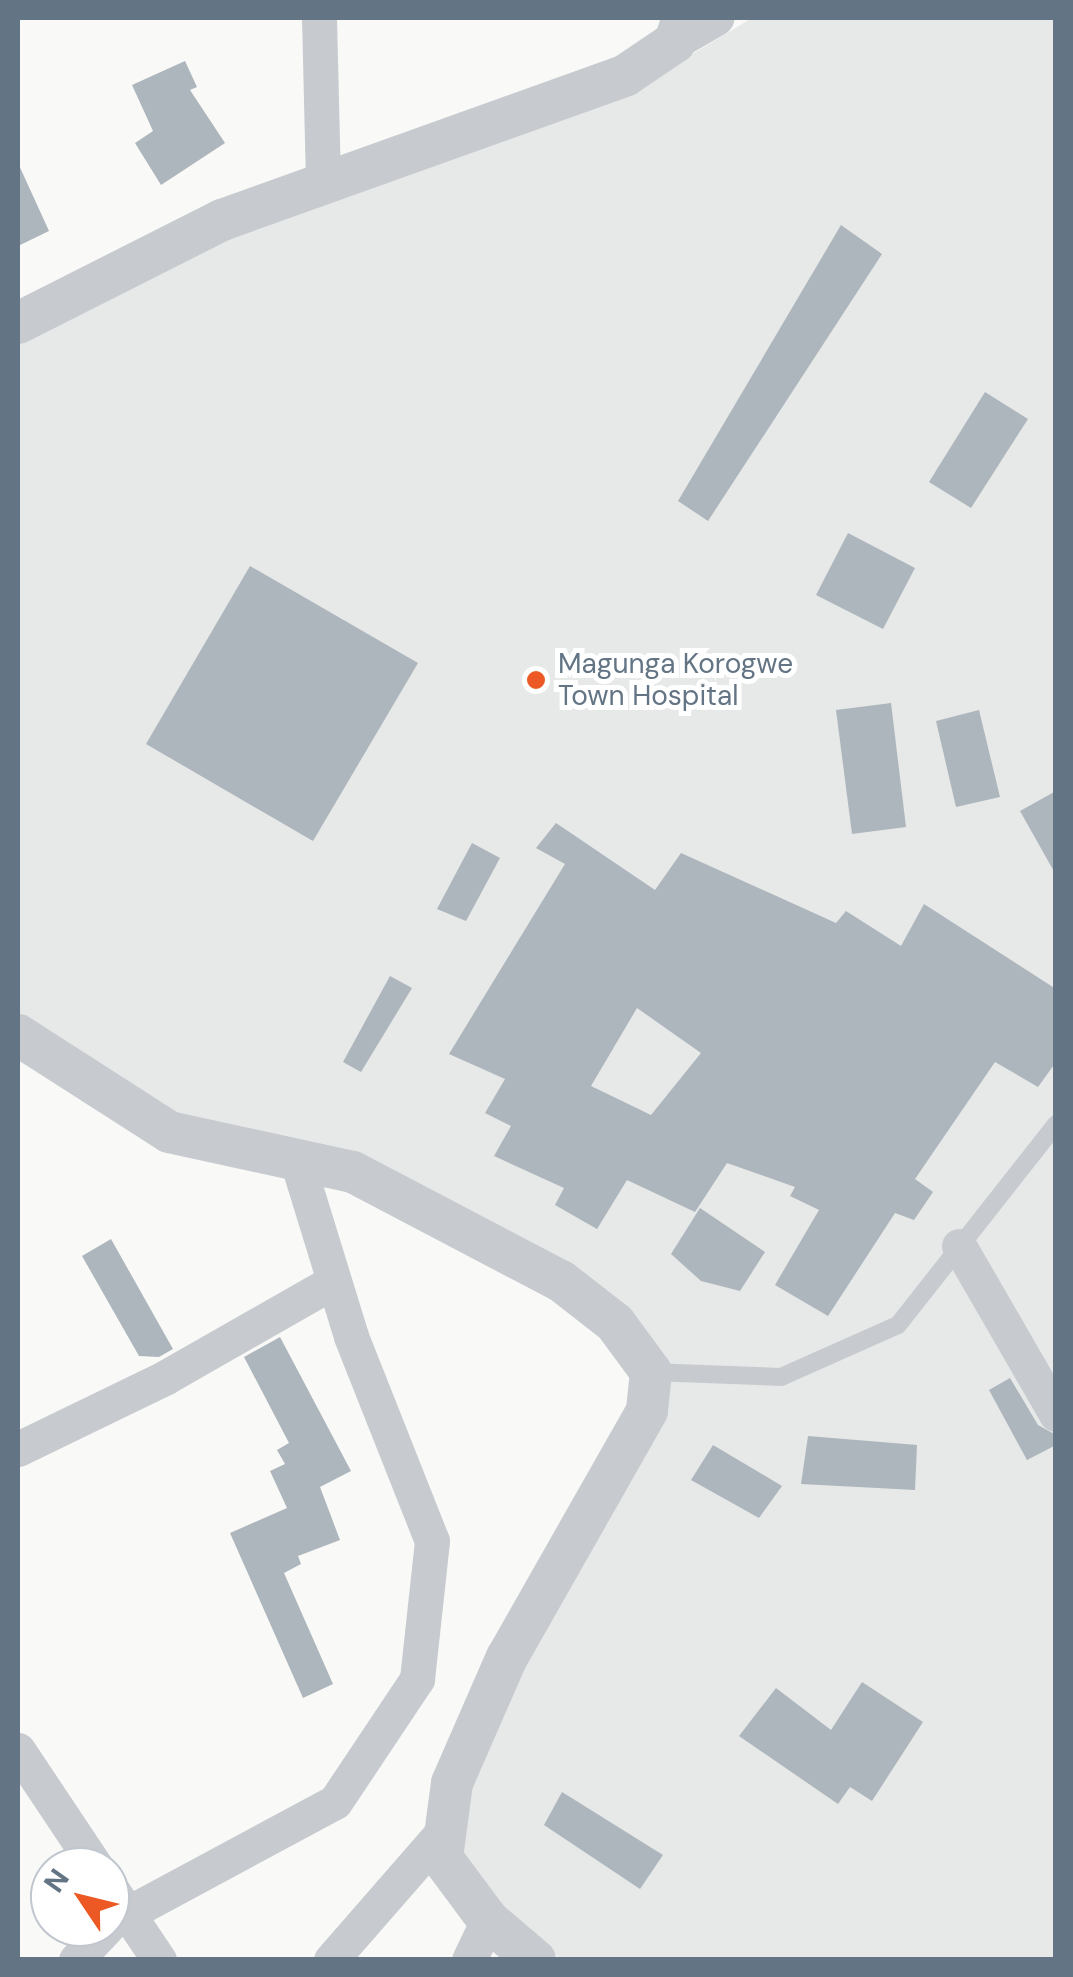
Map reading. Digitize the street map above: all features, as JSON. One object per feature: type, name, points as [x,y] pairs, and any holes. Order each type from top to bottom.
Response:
[{"type":"street","points":[[320,18],[324,179]]},
{"type":"street","points":[[18,323],[222,220],[324,179],[498,126],[626,76],[679,30],[716,18]]},
{"type":"street","points":[[18,1035],[170,1132],[353,1172],[560,1280],[615,1322],[650,1372],[647,1412],[506,1657],[452,1783],[442,1858],[488,1920],[535,1960]]},
{"type":"street","points":[[130,1904],[335,1802],[417,1679],[432,1541],[334,1281],[297,1160]]},
{"type":"street","points":[[959,1246],[1056,1414]]},
{"type":"street","points":[[18,1449],[166,1377],[334,1281]]},
{"type":"street","points":[[18,1750],[83,1847]]},
{"type":"street","points":[[332,1960],[446,1828]]},
{"type":"street","points":[[469,1960],[488,1920]]},
{"type":"street","points":[[130,1930],[159,1960]]},
{"type":"lane","points":[[650,1372],[780,1377],[898,1325],[1056,1124]]},
{"type":"shaded area","name":"Magunga Korogwe Town Hospital","points":[[752,18],[1055,18],[1055,1959],[561,1959],[499,1909],[459,1854],[467,1787],[521,1664],[663,1417],[627,1311],[176,1117],[18,1015],[18,345],[228,234],[633,90]]},
{"type":"building","points":[[185,61],[197,87],[190,90],[225,143],[161,185],[135,143],[153,131],[132,85]]},
{"type":"building","points":[[18,163],[49,231],[18,246]]},
{"type":"building","points":[[841,225],[882,254],[708,521],[678,501]]},
{"type":"building","points":[[985,392],[1028,419],[971,508],[929,482]]},
{"type":"building","points":[[848,533],[915,568],[883,629],[816,595]]},
{"type":"building","points":[[250,566],[418,663],[313,841],[146,744]]},
{"type":"building","points":[[891,703],[906,827],[852,834],[836,710]]},
{"type":"building","points":[[979,710],[1000,797],[956,807],[936,721]]},
{"type":"building","points":[[1056,791],[1056,875],[1020,811]]},
{"type":"building","points":[[556,823],[655,890],[681,853],[836,923],[846,911],[901,946],[924,904],[1056,989],[1056,1062],[1038,1087],[995,1062],[915,1179],[933,1192],[914,1220],[895,1213],[828,1316],[775,1285],[819,1210],[790,1196],[795,1187],[727,1163],[695,1212],[627,1180],[597,1229],[555,1205],[564,1188],[494,1156],[511,1126],[485,1113],[505,1079],[449,1054],[565,864],[536,848]],"holes":[[[637,1008],[701,1053],[651,1115],[591,1086]]]},
{"type":"building","points":[[472,843],[500,858],[466,921],[437,909]]},
{"type":"building","points":[[390,976],[412,988],[361,1072],[343,1062]]},
{"type":"building","points":[[700,1208],[765,1252],[740,1291],[701,1281],[671,1254]]},
{"type":"building","points":[[111,1239],[173,1349],[159,1357],[139,1356],[82,1256]]},
{"type":"building","points":[[280,1337],[351,1471],[320,1487],[340,1540],[298,1556],[301,1564],[284,1573],[333,1684],[303,1698],[230,1533],[287,1508],[270,1471],[285,1464],[277,1450],[289,1443],[244,1357]]},
{"type":"building","points":[[1010,1378],[1038,1425],[1056,1435],[1056,1445],[1027,1460],[989,1390]]},
{"type":"building","points":[[808,1436],[917,1445],[915,1490],[801,1484]]},
{"type":"building","points":[[713,1445],[782,1486],[759,1518],[691,1480]]},
{"type":"building","points":[[862,1682],[923,1722],[872,1801],[850,1787],[838,1804],[739,1736],[776,1688],[831,1730]]},
{"type":"building","points":[[562,1792],[663,1855],[640,1889],[544,1825]]},
{"type":"place","name":"Magunga Korogwe Town Hospital","points":[[536,680]]}]
